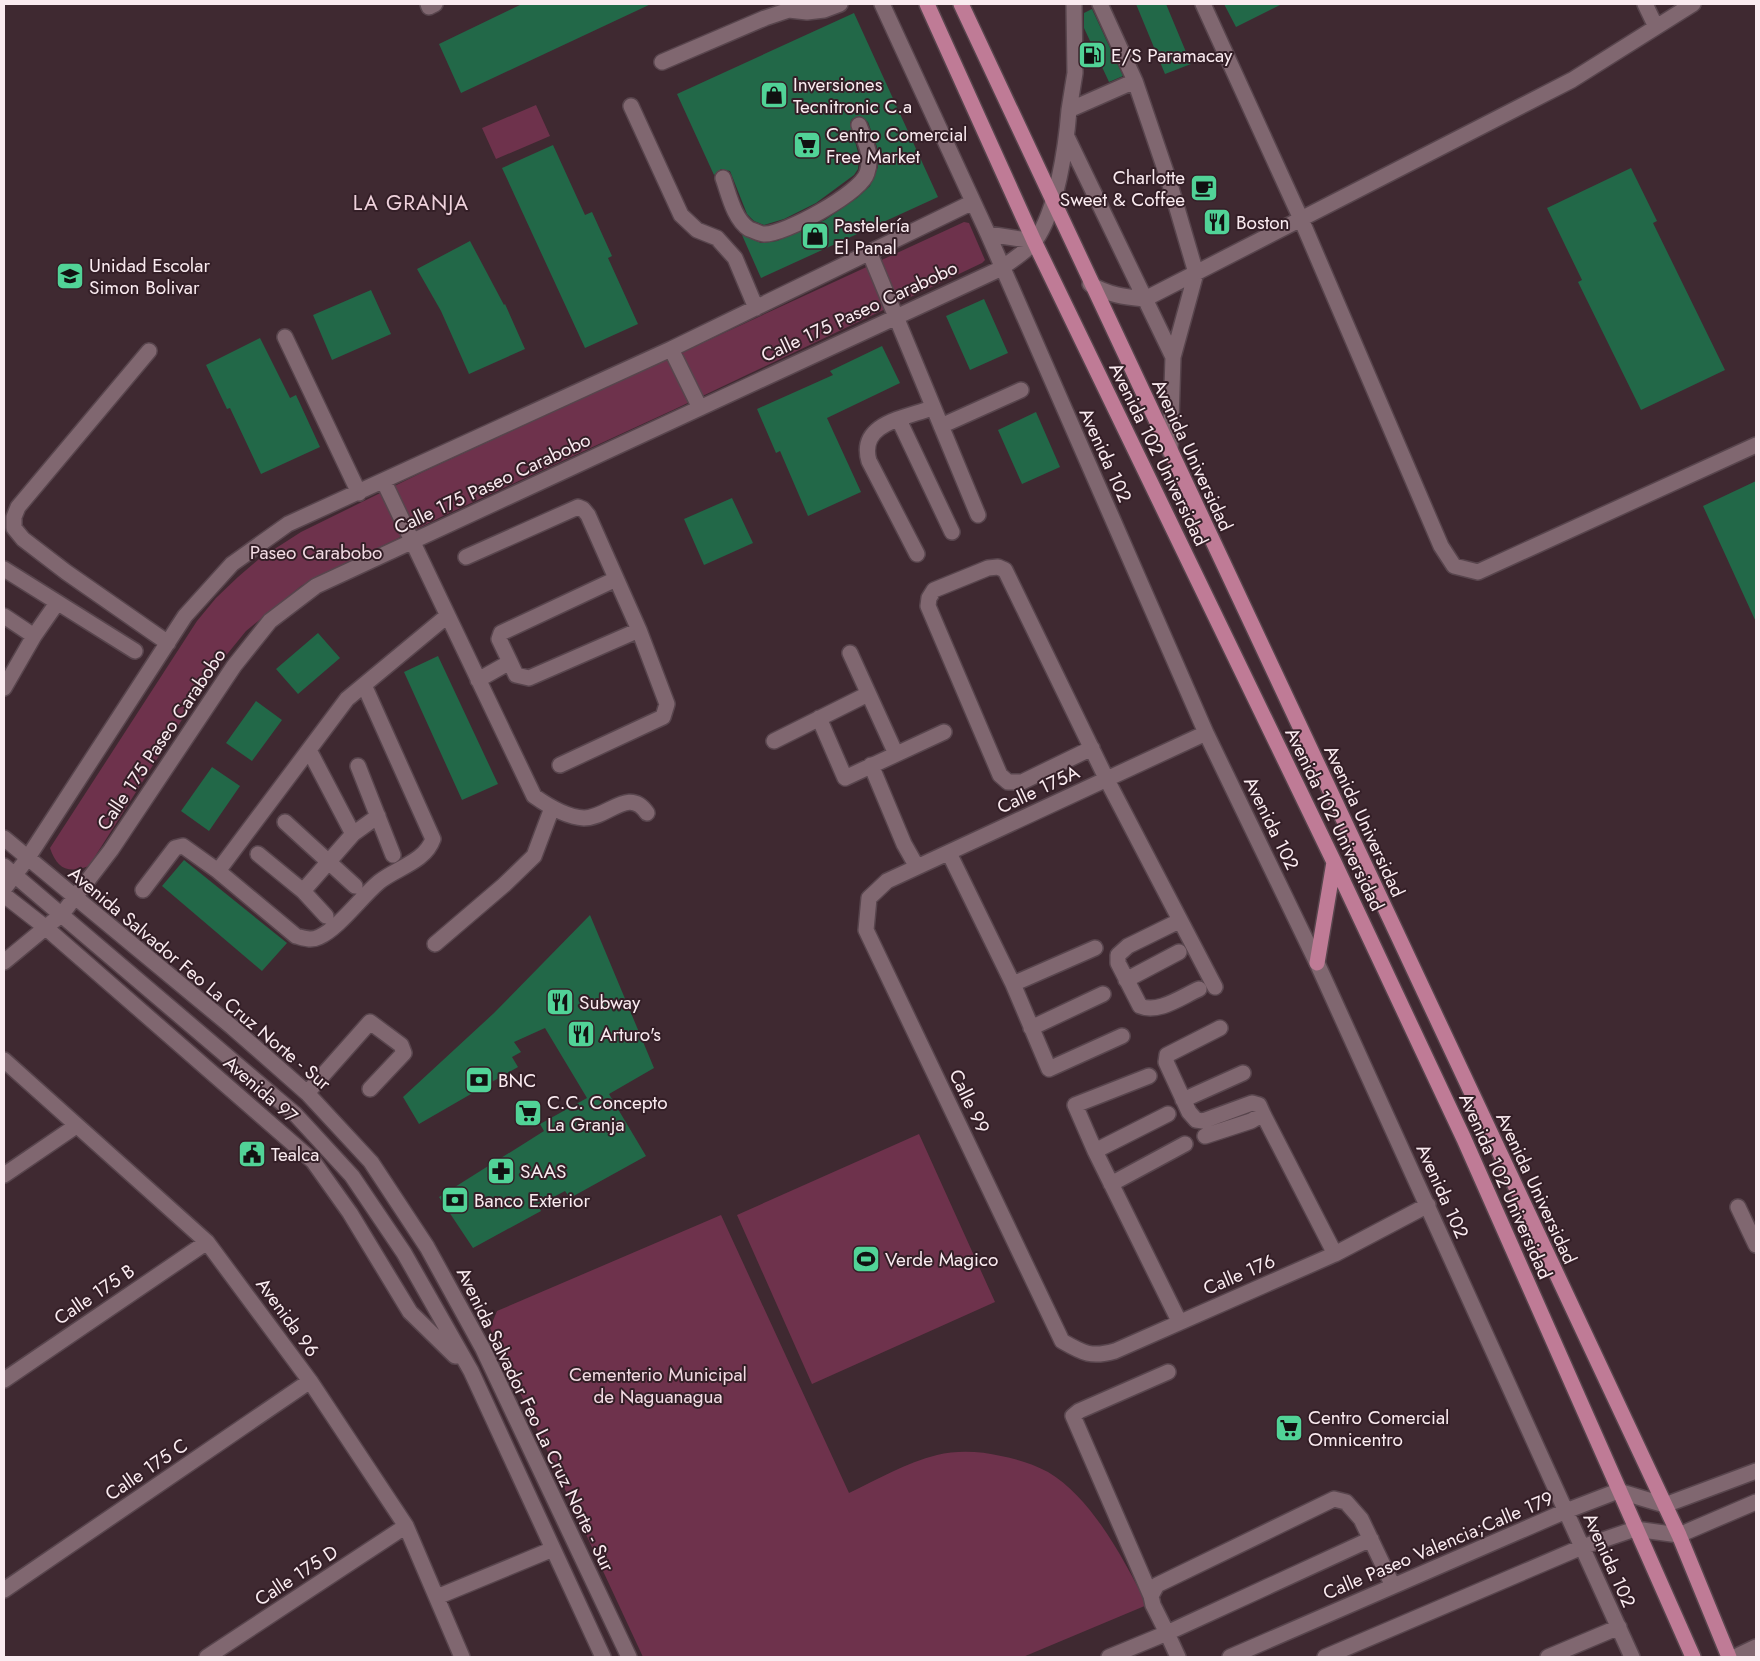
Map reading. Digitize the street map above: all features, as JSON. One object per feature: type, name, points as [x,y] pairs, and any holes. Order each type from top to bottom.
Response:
[{"type":"main road","name":"Avenida 102 Universidad","points":[[927,4],[1034,241],[1334,862],[1464,1139],[1693,1657]]},
{"type":"main road","name":"Avenida Universidad","points":[[961,4],[1052,203],[1679,1535],[1729,1657]]},
{"type":"main road","points":[[1316,962],[1334,862]]},
{"type":"street","points":[[428,4],[429,6],[435,4]]},
{"type":"street","points":[[662,62],[765,18],[789,10],[806,12],[824,10],[840,4]]},
{"type":"street","name":"Avenida 102","points":[[882,4],[988,234],[1206,733],[1316,962],[1632,1657]]},
{"type":"street","name":"Calle 175 Paseo Carabobo","points":[[4,962],[62,914],[111,850],[234,666],[270,621],[316,586],[1002,268],[1034,241],[1052,203],[1067,137],[1075,73],[1074,4]]},
{"type":"street","points":[[1100,4],[1135,81],[1169,181],[1196,273],[1173,357],[1170,454]]},
{"type":"street","points":[[1203,4],[1301,219],[1441,546],[1454,566],[1478,572],[1756,445]]},
{"type":"street","points":[[1645,4],[1656,27]]},
{"type":"street","points":[[1090,284],[1103,292],[1121,297],[1145,299],[1572,80],[1693,4]]},
{"type":"street","points":[[1069,110],[1135,81]]},
{"type":"street","points":[[631,106],[681,215],[697,230],[717,238],[735,258],[756,308]]},
{"type":"street","points":[[723,178],[739,219],[749,228],[764,234],[805,220],[848,195],[867,175],[871,155],[859,126]]},
{"type":"street","points":[[1067,137],[1173,357]]},
{"type":"street","points":[[4,889],[9,871],[28,859],[185,616],[232,564],[288,524],[384,482],[671,349],[870,254],[973,202]]},
{"type":"street","points":[[988,234],[1034,241]]},
{"type":"street","points":[[870,254],[932,408],[978,515]]},
{"type":"street","points":[[285,337],[359,493]]},
{"type":"street","points":[[671,349],[700,408]]},
{"type":"street","points":[[149,351],[18,507],[14,516],[14,528],[23,539],[66,572],[168,643]]},
{"type":"street","points":[[941,426],[1021,390]]},
{"type":"street","points":[[917,554],[869,460],[865,448],[869,437],[878,427],[932,408]]},
{"type":"street","points":[[899,420],[952,532]]},
{"type":"street","points":[[384,482],[534,796],[552,808],[584,818],[595,816],[626,802],[634,801],[642,805],[647,813]]},
{"type":"street","points":[[466,557],[578,507],[588,515],[639,630],[667,704],[664,717],[560,765]]},
{"type":"street","points":[[1092,748],[1022,782],[1008,782],[1000,775],[928,606],[934,590],[988,568],[998,567],[1006,570],[1092,748],[1106,780],[1215,987]]},
{"type":"street","points":[[4,569],[135,651]]},
{"type":"street","points":[[616,579],[501,633],[499,639],[516,675],[528,678],[639,630]]},
{"type":"street","points":[[4,688],[34,636],[57,603]]},
{"type":"street","points":[[4,616],[34,636]]},
{"type":"street","points":[[218,871],[348,699],[447,616]]},
{"type":"street","points":[[850,653],[896,754]]},
{"type":"street","points":[[478,680],[510,662]]},
{"type":"street","points":[[143,890],[174,848],[183,846],[218,871],[296,936],[312,939],[329,932],[380,881],[429,849],[432,839],[364,685]]},
{"type":"street","points":[[774,741],[868,694]]},
{"type":"street","points":[[819,718],[845,778],[944,732]]},
{"type":"street","name":"Calle 175A","points":[[887,881],[1206,733]]},
{"type":"street","points":[[309,750],[353,834]]},
{"type":"street","points":[[871,765],[917,868]]},
{"type":"street","points":[[358,766],[393,854]]},
{"type":"street","points":[[435,944],[504,885],[534,856],[552,808]]},
{"type":"street","points":[[303,891],[353,834],[378,816]]},
{"type":"street","points":[[285,822],[355,886]]},
{"type":"street","name":"Avenida Salvador Feo La Cruz Norte - Sur","points":[[4,838],[232,1027],[307,1093],[371,1162],[427,1247],[483,1349],[629,1657]]},
{"type":"street","points":[[949,852],[1012,984],[1049,1069],[1122,1036]]},
{"type":"street","points":[[258,854],[303,891],[326,916]]},
{"type":"street","name":"Avenida Salvador Feo La Cruz Norte - Sur","points":[[9,871],[62,914],[295,1114],[352,1176],[404,1253],[470,1371],[603,1657]]},
{"type":"street","name":"Calle 99","points":[[887,881],[869,898],[866,930],[1062,1341]]},
{"type":"street","name":"Avenida 97","points":[[4,896],[45,927],[313,1161],[350,1212],[410,1312],[470,1371]]},
{"type":"street","points":[[1180,921],[1128,946],[1118,955],[1118,963],[1140,1006],[1147,1009],[1155,1009],[1199,989]]},
{"type":"street","points":[[1012,984],[1095,948]]},
{"type":"street","points":[[1126,980],[1180,952]]},
{"type":"street","points":[[1031,1028],[1103,994]]},
{"type":"street","points":[[307,1093],[370,1022],[401,1045],[404,1053],[370,1089]]},
{"type":"street","points":[[1220,1028],[1167,1055],[1166,1062],[1183,1100],[1196,1120],[1203,1121],[1252,1103],[1259,1105],[1335,1254]]},
{"type":"street","name":"Avenida 96","points":[[4,1060],[207,1242],[310,1381],[406,1526],[462,1657]]},
{"type":"street","points":[[1183,1100],[1242,1073]]},
{"type":"street","points":[[1149,1076],[1075,1105],[1095,1151],[1179,1321]]},
{"type":"street","points":[[1095,1151],[1168,1114]]},
{"type":"street","points":[[1205,1136],[1251,1121],[1263,1114]]},
{"type":"street","points":[[4,1175],[76,1126]]},
{"type":"street","points":[[1111,1184],[1185,1144]]},
{"type":"street","name":"Calle 176","points":[[1062,1341],[1079,1351],[1097,1356],[1115,1351],[1179,1321],[1335,1254],[1428,1205]]},
{"type":"street","points":[[1738,1207],[1756,1244]]},
{"type":"street","name":"Calle 175 B","points":[[4,1380],[207,1242]]},
{"type":"street","points":[[1168,1372],[1079,1411],[1073,1416],[1151,1596],[1153,1605],[1178,1657]]},
{"type":"street","name":"Calle 175 C","points":[[4,1590],[310,1381]]},
{"type":"street","points":[[1618,1491],[1664,1505],[1756,1471]]},
{"type":"street","name":"Calle Paseo Valencia;Calle 179","points":[[1230,1657],[1566,1511],[1618,1491]]},
{"type":"street","points":[[1151,1596],[1157,1585],[1334,1500],[1346,1502],[1361,1518],[1393,1586]]},
{"type":"street","points":[[1326,1657],[1582,1547],[1635,1529],[1679,1535],[1756,1502]]},
{"type":"street","name":"Calle 175 D","points":[[207,1657],[406,1526]]},
{"type":"street","points":[[1109,1657],[1167,1633],[1371,1539]]},
{"type":"street","points":[[437,1597],[553,1549]]},
{"type":"street","points":[[1548,1657],[1618,1627]]},
{"type":"street","points":[[1735,1657],[1756,1647]]},
{"type":"green space","points":[[536,105],[550,136],[496,159],[482,128]]},
{"type":"green space","name":"Paseo Carabobo","points":[[964,222],[969,223],[985,260],[982,263],[673,410],[443,516],[301,586],[246,631],[211,674],[89,866],[75,870],[64,868],[56,861],[50,848],[197,621],[216,598],[259,559],[301,532],[425,471]]},
{"type":"green space","name":"Verde Magico","points":[[919,1134],[995,1302],[812,1384],[737,1215]]},
{"type":"green space","name":"Cementerio Municipal de Naguanagua","points":[[721,1215],[849,1493],[903,1467],[945,1453],[985,1453],[1031,1464],[1048,1472],[1064,1484],[1093,1514],[1117,1550],[1147,1605],[1023,1657],[643,1657],[490,1328],[497,1311]]},
{"type":"building","points":[[522,4],[651,4],[461,93],[439,44]]},
{"type":"building","points":[[1136,4],[1166,4],[1191,64],[1165,74]]},
{"type":"building","points":[[1224,4],[1282,4],[1236,27]]},
{"type":"building","points":[[1092,9],[1123,76],[1109,82],[1084,28],[1084,13]]},
{"type":"building","name":"Centro Comercial Free Market","points":[[854,13],[938,197],[761,278],[742,235],[761,243],[777,241],[825,220],[857,198],[870,186],[878,167],[877,147],[868,122],[860,116],[852,119],[850,123],[859,156],[858,169],[854,175],[816,203],[784,219],[764,225],[754,221],[747,214],[730,171],[721,169],[714,175],[677,94]]},
{"type":"building","points":[[553,145],[585,215],[592,212],[612,256],[608,258],[638,324],[585,348],[502,168]]},
{"type":"building","points":[[1631,168],[1657,221],[1653,223],[1725,370],[1641,410],[1578,282],[1582,280],[1547,208]]},
{"type":"building","points":[[470,241],[505,304],[525,349],[469,374],[441,311],[417,269]]},
{"type":"building","points":[[371,290],[391,334],[332,360],[313,315]]},
{"type":"building","points":[[984,299],[1008,353],[970,370],[946,316]]},
{"type":"building","points":[[260,338],[290,398],[296,395],[320,447],[261,474],[230,408],[227,409],[206,365]]},
{"type":"building","points":[[882,346],[900,383],[827,418],[861,492],[808,516],[780,451],[776,453],[757,409],[833,375],[830,371]]},
{"type":"building","points":[[1036,412],[1060,467],[1022,484],[998,430]]},
{"type":"building","points":[[1756,481],[1756,622],[1703,506]]},
{"type":"building","points":[[732,498],[753,543],[704,565],[684,519]]},
{"type":"building","points":[[318,633],[340,658],[298,694],[276,669]]},
{"type":"building","points":[[438,656],[498,784],[462,800],[404,672]]},
{"type":"building","points":[[256,701],[282,720],[252,761],[226,743]]},
{"type":"building","points":[[212,767],[240,786],[209,831],[181,811]]},
{"type":"building","points":[[184,860],[287,943],[262,971],[162,886]]},
{"type":"building","points":[[590,915],[654,1068],[609,1094],[646,1156],[570,1198],[565,1191],[538,1205],[541,1211],[473,1248],[439,1197],[544,1131],[540,1124],[587,1098],[545,1028],[514,1042],[521,1052],[512,1057],[518,1067],[419,1124],[403,1097],[494,1013]]},
{"type":"place","name":"E/S Paramacay","points":[[1092,55]]},
{"type":"place","name":"Inversiones Tecnitronic C.a","points":[[774,95]]},
{"type":"place","name":"Centro Comercial Free Market","points":[[807,145]]},
{"type":"place","name":"Charlotte Sweet & Coffee","points":[[1204,188]]},
{"type":"place","name":"Boston","points":[[1217,222]]},
{"type":"place","name":"Pastelería El Panal","points":[[815,236]]},
{"type":"place","name":"Unidad Escolar Simon Bolivar","points":[[70,276]]},
{"type":"place","name":"Subway","points":[[560,1002]]},
{"type":"place","name":"Arturo's","points":[[581,1034]]},
{"type":"place","name":"BNC","points":[[479,1080]]},
{"type":"place","name":"C.C. Concepto La Granja","points":[[528,1113]]},
{"type":"place","name":"Tealca","points":[[252,1154]]},
{"type":"place","name":"SAAS","points":[[501,1171]]},
{"type":"place","name":"Banco Exterior","points":[[455,1200]]},
{"type":"place","name":"Verde Magico","points":[[866,1259]]},
{"type":"place","name":"Centro Comercial Omnicentro","points":[[1289,1428]]},
{"type":"district","name":"LA GRANJA","points":[[411,203]]}]
